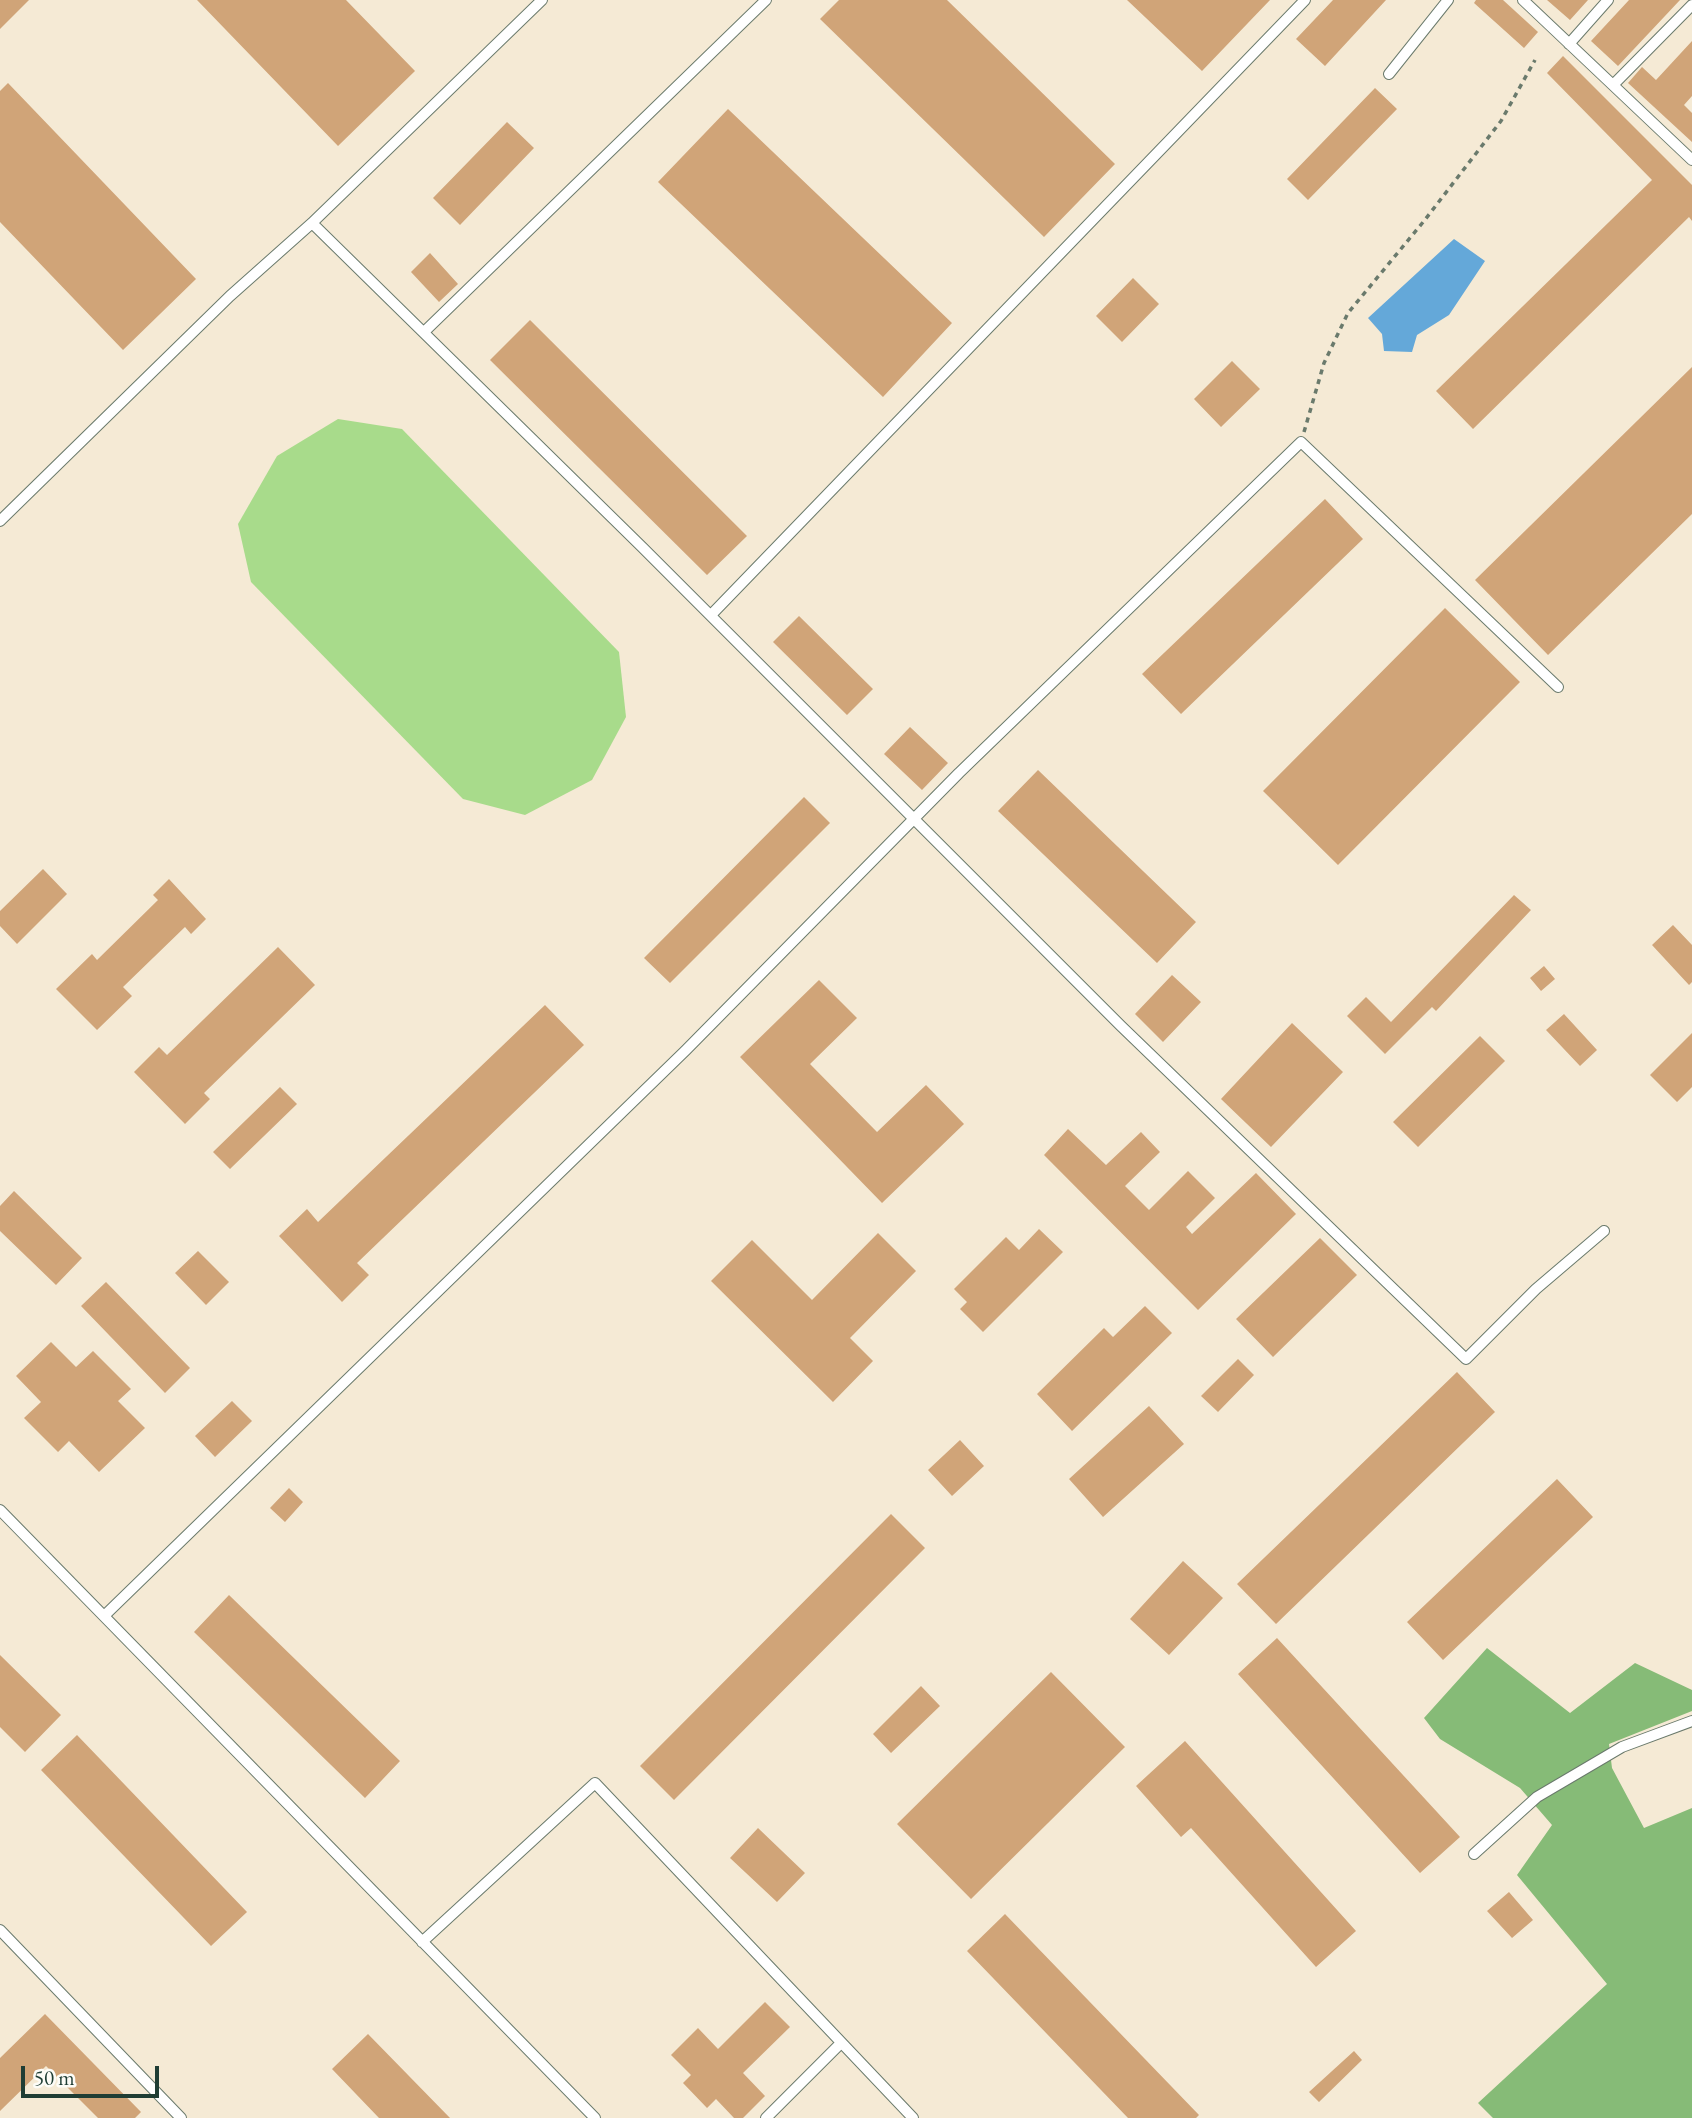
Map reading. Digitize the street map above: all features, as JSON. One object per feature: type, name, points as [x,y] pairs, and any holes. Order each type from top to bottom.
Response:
[{"type":"lane","points":[[0,521],[230,296],[312,223],[542,0]]},
{"type":"lane","points":[[424,332],[766,0]]},
{"type":"lane","points":[[711,615],[1305,0]]},
{"type":"lane","points":[[1389,74],[1448,0]]},
{"type":"lane","points":[[1523,0],[1692,160]]},
{"type":"lane","points":[[1569,44],[1608,0]]},
{"type":"lane","points":[[1613,85],[1692,5]]},
{"type":"lane","points":[[312,223],[711,615],[1121,1026],[1466,1359],[1536,1289],[1604,1231]]},
{"type":"lane","points":[[104,1616],[686,1050],[968,764],[1301,442],[1558,687]]},
{"type":"lane","points":[[0,1510],[595,2118]]},
{"type":"lane","points":[[1474,1854],[1537,1797],[1622,1747],[1692,1721]]},
{"type":"lane","points":[[422,1942],[595,1783],[913,2118]]},
{"type":"lane","points":[[0,1930],[181,2118]]},
{"type":"lane","points":[[766,2118],[841,2043]]},
{"type":"path","points":[[1301,442],[1324,363],[1348,313],[1424,221],[1501,121],[1535,60]]},
{"type":"green space","points":[[338,419],[402,429],[619,652],[626,717],[592,780],[525,815],[463,799],[251,582],[238,524],[277,456]]},
{"type":"green space","points":[[1487,1648],[1570,1713],[1635,1663],[1692,1690],[1692,1711],[1609,1744],[1612,1768],[1644,1828],[1692,1808],[1692,2118],[1493,2118],[1478,2103],[1607,1984],[1517,1875],[1552,1825],[1520,1788],[1440,1739],[1424,1718]]},
{"type":"water","points":[[1454,239],[1485,261],[1449,315],[1417,335],[1412,352],[1384,351],[1382,334],[1368,318]]},
{"type":"building","points":[[0,0],[29,0],[0,29]]},
{"type":"building","points":[[197,0],[346,0],[415,71],[338,146]]},
{"type":"building","points":[[839,0],[947,0],[1115,164],[1044,237],[820,19]]},
{"type":"building","points":[[1127,0],[1270,0],[1202,71]]},
{"type":"building","points":[[1333,0],[1386,0],[1325,66],[1296,39]]},
{"type":"building","points":[[1476,0],[1503,0],[1538,32],[1524,48],[1474,3]]},
{"type":"building","points":[[1547,0],[1588,0],[1570,20]]},
{"type":"building","points":[[1629,0],[1680,0],[1618,66],[1591,41]]},
{"type":"building","points":[[1692,41],[1692,96],[1684,105],[1692,113],[1692,142],[1628,83],[1642,67],[1656,80]]},
{"type":"building","points":[[1563,56],[1692,185],[1692,221],[1689,217],[1473,429],[1436,391],[1652,180],[1547,73]]},
{"type":"building","points":[[8,83],[196,279],[123,350],[0,222],[0,91]]},
{"type":"building","points":[[1375,88],[1397,109],[1308,200],[1287,179]]},
{"type":"building","points":[[728,109],[952,323],[883,397],[658,182]]},
{"type":"building","points":[[507,122],[534,148],[460,225],[433,198]]},
{"type":"building","points":[[430,253],[458,284],[439,302],[411,272]]},
{"type":"building","points":[[1133,278],[1159,304],[1122,342],[1096,316]]},
{"type":"building","points":[[530,320],[747,536],[707,575],[490,360]]},
{"type":"building","points":[[1232,361],[1260,389],[1221,427],[1194,399]]},
{"type":"building","points":[[1692,367],[1692,514],[1548,655],[1475,580]]},
{"type":"building","points":[[1325,499],[1363,539],[1181,714],[1142,674]]},
{"type":"building","points":[[1445,608],[1520,682],[1338,865],[1263,791]]},
{"type":"building","points":[[799,616],[873,689],[847,715],[773,642]]},
{"type":"building","points":[[910,727],[948,763],[922,790],[884,754]]},
{"type":"building","points":[[1038,770],[1196,922],[1157,963],[998,811]]},
{"type":"building","points":[[804,797],[830,823],[670,983],[644,958]]},
{"type":"building","points":[[43,869],[67,894],[17,944],[0,926],[0,911]]},
{"type":"building","points":[[169,879],[206,919],[191,934],[185,927],[123,987],[132,996],[97,1030],[56,989],[92,954],[97,960],[158,900],[153,895]]},
{"type":"building","points":[[1514,895],[1531,910],[1436,1011],[1432,1007],[1385,1054],[1347,1016],[1366,997],[1391,1022]]},
{"type":"building","points":[[1673,925],[1692,945],[1692,982],[1689,985],[1652,945]]},
{"type":"building","points":[[278,947],[315,985],[204,1093],[210,1099],[185,1124],[134,1072],[159,1047],[167,1055]]},
{"type":"building","points":[[1544,966],[1555,979],[1541,991],[1530,978]]},
{"type":"building","points":[[1172,975],[1201,1002],[1163,1042],[1135,1014]]},
{"type":"building","points":[[819,980],[857,1018],[810,1064],[877,1132],[926,1085],[964,1124],[882,1203],[740,1057]]},
{"type":"building","points":[[545,1005],[584,1045],[357,1263],[369,1275],[342,1302],[279,1236],[307,1209],[318,1222]]},
{"type":"building","points":[[1564,1014],[1597,1050],[1580,1066],[1546,1030]]},
{"type":"building","points":[[1292,1023],[1343,1072],[1271,1147],[1221,1099]]},
{"type":"building","points":[[1692,1033],[1692,1087],[1677,1102],[1650,1075]]},
{"type":"building","points":[[1480,1036],[1505,1061],[1418,1147],[1393,1122]]},
{"type":"building","points":[[280,1087],[297,1104],[230,1169],[213,1152]]},
{"type":"building","points":[[1068,1129],[1106,1165],[1141,1132],[1160,1152],[1125,1186],[1149,1210],[1188,1171],[1215,1198],[1186,1227],[1192,1234],[1256,1173],[1296,1214],[1198,1310],[1044,1155]]},
{"type":"building","points":[[14,1191],[82,1258],[56,1285],[0,1231],[0,1206]]},
{"type":"building","points":[[1039,1229],[1063,1252],[983,1332],[960,1309],[967,1302],[954,1289],[1006,1237],[1019,1250]]},
{"type":"building","points":[[878,1233],[916,1271],[850,1338],[873,1361],[833,1402],[711,1281],[752,1240],[812,1300]]},
{"type":"building","points":[[1320,1238],[1357,1275],[1273,1357],[1236,1319]]},
{"type":"building","points":[[198,1251],[229,1282],[206,1305],[175,1273]]},
{"type":"building","points":[[106,1282],[190,1368],[165,1393],[81,1306]]},
{"type":"building","points":[[1145,1306],[1172,1333],[1072,1431],[1037,1394],[1104,1328],[1113,1337]]},
{"type":"building","points":[[51,1342],[76,1367],[93,1351],[131,1389],[118,1401],[145,1428],[99,1472],[69,1441],[58,1452],[24,1418],[41,1402],[16,1376]]},
{"type":"building","points":[[1238,1359],[1254,1375],[1218,1412],[1201,1396]]},
{"type":"building","points":[[1457,1372],[1495,1412],[1276,1624],[1237,1584]]},
{"type":"building","points":[[232,1401],[252,1421],[215,1457],[195,1436]]},
{"type":"building","points":[[1149,1406],[1184,1444],[1103,1517],[1069,1479]]},
{"type":"building","points":[[960,1440],[984,1466],[952,1496],[928,1470]]},
{"type":"building","points":[[1557,1479],[1593,1517],[1443,1660],[1407,1622]]},
{"type":"building","points":[[289,1488],[303,1502],[285,1522],[270,1508]]},
{"type":"building","points":[[891,1514],[925,1548],[674,1800],[640,1766]]},
{"type":"building","points":[[1183,1561],[1223,1598],[1169,1655],[1130,1619]]},
{"type":"building","points":[[229,1595],[400,1761],[365,1798],[194,1632]]},
{"type":"building","points":[[1277,1638],[1460,1837],[1420,1873],[1238,1674]]},
{"type":"building","points":[[0,1655],[61,1715],[25,1752],[0,1727]]},
{"type":"building","points":[[1051,1672],[1125,1747],[971,1899],[897,1824]]},
{"type":"building","points":[[921,1686],[940,1706],[891,1753],[873,1734]]},
{"type":"building","points":[[77,1735],[247,1912],[211,1946],[41,1770]]},
{"type":"building","points":[[1185,1741],[1356,1931],[1316,1967],[1191,1828],[1181,1837],[1136,1786]]},
{"type":"building","points":[[758,1828],[805,1873],[777,1902],[730,1858]]},
{"type":"building","points":[[1509,1892],[1533,1920],[1512,1938],[1487,1911]]},
{"type":"building","points":[[1005,1914],[1199,2115],[1196,2118],[1128,2118],[967,1951]]},
{"type":"building","points":[[765,2002],[790,2027],[743,2073],[765,2096],[743,2118],[734,2118],[716,2099],[707,2108],[683,2083],[691,2075],[671,2055],[698,2028],[718,2049]]},
{"type":"building","points":[[45,2014],[141,2112],[135,2118],[98,2118],[46,2066],[0,2111],[0,2058]]},
{"type":"building","points":[[368,2034],[450,2118],[379,2118],[332,2069]]},
{"type":"building","points":[[1354,2051],[1362,2060],[1319,2102],[1309,2092]]}]
